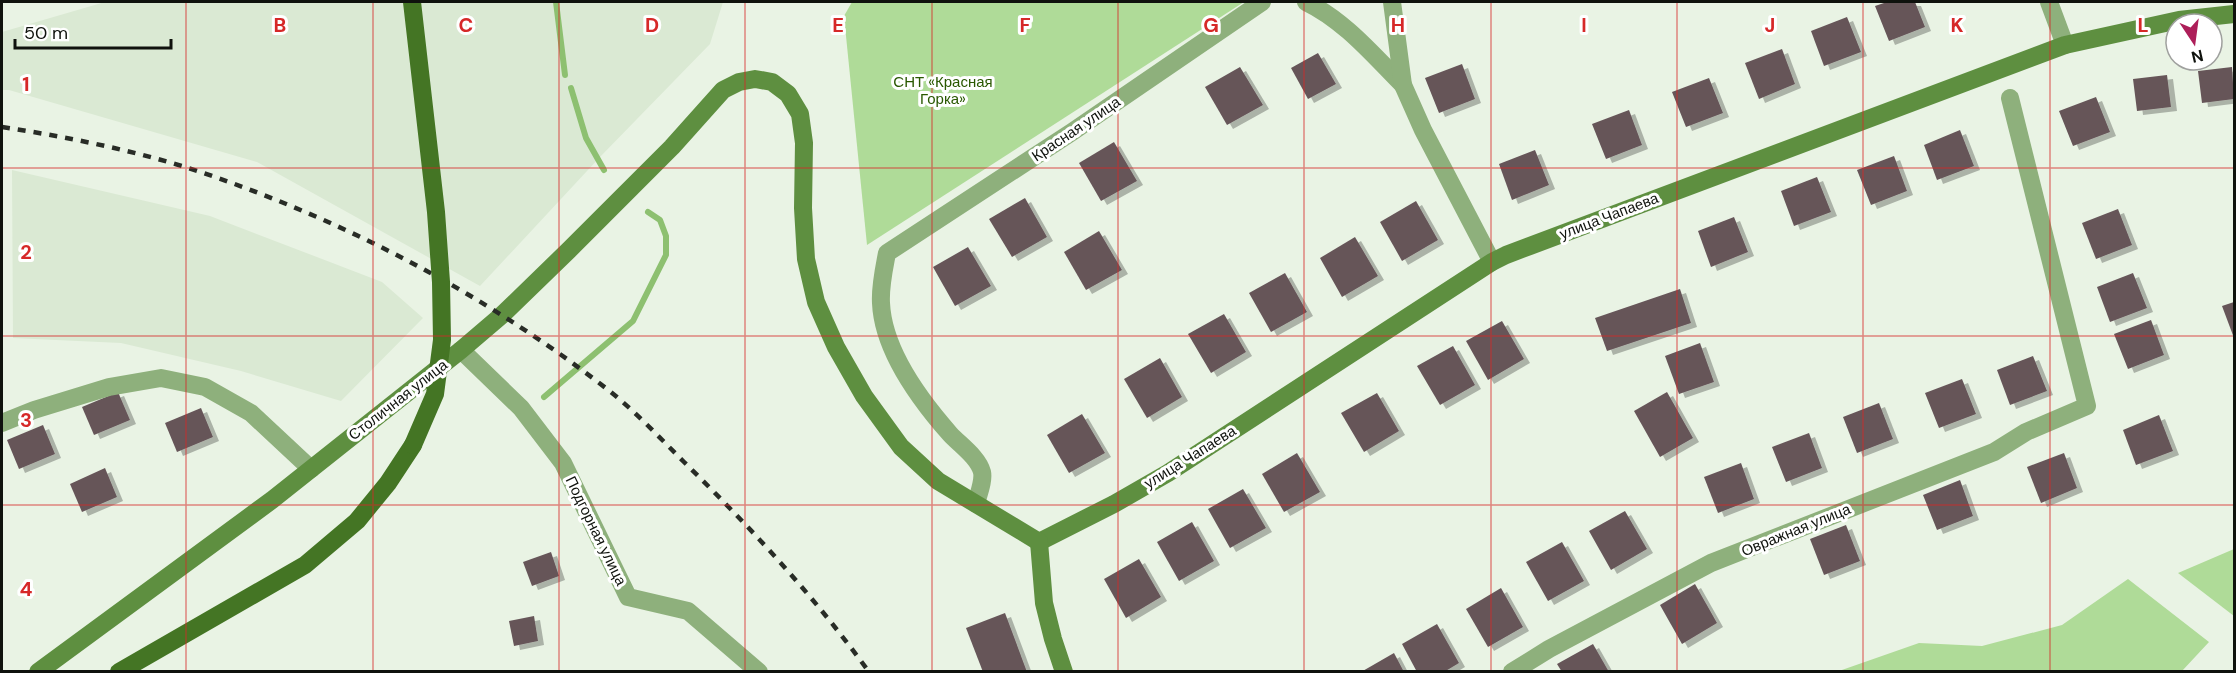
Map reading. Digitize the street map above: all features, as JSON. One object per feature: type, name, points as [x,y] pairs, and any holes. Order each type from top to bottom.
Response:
[{"type":"main road","points":[[119,672],[305,565],[357,521],[388,483],[413,445],[435,394],[442,340],[436,212],[412,2]]},
{"type":"street","name":"Красная улица","points":[[976,504],[983,474],[977,462],[929,410],[906,375],[887,335],[881,304],[882,280],[887,253],[1262,2]]},
{"type":"street","points":[[1306,2],[1318,7],[1347,30],[1403,85]]},
{"type":"street","points":[[1392,2],[1403,85],[1423,130],[1492,262]]},
{"type":"street","points":[[2049,2],[2065,45]]},
{"type":"street","name":"улица Чапаева","points":[[1039,542],[1114,504],[1168,473],[1492,262],[2065,45],[2179,20],[2235,14]]},
{"type":"street","name":"Столичная улица","points":[[38,672],[311,469],[461,350],[502,315],[569,250],[672,147],[723,90],[739,82],[755,79],[772,82],[788,94],[800,114],[804,143],[803,208],[806,259],[816,302],[836,347],[864,396],[900,447],[938,481],[976,504]]},
{"type":"street","name":"Овражная улица","points":[[1512,672],[1548,649],[1711,563],[1994,452],[2026,432],[2087,406],[2010,98]]},
{"type":"street","name":"Подгорная улица","points":[[461,350],[521,408],[563,463],[628,597],[688,611],[759,672]]},
{"type":"street","points":[[2,423],[34,410],[109,387],[161,378],[205,387],[251,413],[311,469]]},
{"type":"street","points":[[976,504],[1039,542],[1044,603],[1064,672]]},
{"type":"shaded area","points":[[105,2],[723,2],[710,44],[600,157],[480,286],[257,162],[9,90],[2,90],[2,32]]},
{"type":"shaded area","points":[[12,170],[210,216],[382,282],[423,318],[341,401],[241,371],[121,343],[13,338]]},
{"type":"green space","name":"СНТ «Красная Горка»","points":[[852,2],[1244,2],[867,245],[844,16]]},
{"type":"green space","points":[[2234,549],[2234,616],[2178,573]]},
{"type":"green space","points":[[2128,579],[2209,642],[2182,671],[1839,671],[1919,643],[1982,646],[2062,625]]},
{"type":"building","points":[[1887,2],[1915,2],[1925,27],[1889,41],[1875,6]]},
{"type":"building","points":[[1847,17],[1861,52],[1824,66],[1811,31]]},
{"type":"building","points":[[1782,49],[1795,84],[1759,99],[1745,63]]},
{"type":"building","points":[[1318,53],[1336,84],[1308,99],[1291,68]]},
{"type":"building","points":[[1462,64],[1475,99],[1439,113],[1425,78]]},
{"type":"building","points":[[1240,67],[1263,105],[1227,125],[1205,87]]},
{"type":"building","points":[[2232,67],[2234,99],[2202,103],[2198,72],[2224,72],[2224,68]]},
{"type":"building","points":[[2167,75],[2171,107],[2137,111],[2133,79]]},
{"type":"building","points":[[1709,78],[1723,113],[1686,127],[1672,92]]},
{"type":"building","points":[[2096,97],[2110,132],[2073,146],[2059,111]]},
{"type":"building","points":[[1629,110],[1642,145],[1606,159],[1592,124]]},
{"type":"building","points":[[1960,130],[1974,166],[1937,180],[1924,145]]},
{"type":"building","points":[[1114,142],[1137,181],[1101,201],[1079,163]]},
{"type":"building","points":[[1535,150],[1549,185],[1512,200],[1499,164]]},
{"type":"building","points":[[1894,156],[1907,191],[1871,205],[1857,170]]},
{"type":"building","points":[[1817,177],[1831,212],[1794,226],[1781,191]]},
{"type":"building","points":[[1025,198],[1047,237],[1012,257],[989,219]]},
{"type":"building","points":[[1416,201],[1438,240],[1402,261],[1380,222]]},
{"type":"building","points":[[2118,209],[2132,245],[2096,259],[2082,223]]},
{"type":"building","points":[[1734,217],[1748,252],[1711,267],[1698,231]]},
{"type":"building","points":[[1099,231],[1122,270],[1086,290],[1064,252]]},
{"type":"building","points":[[1355,237],[1378,276],[1342,297],[1320,258]]},
{"type":"building","points":[[968,247],[991,286],[955,306],[933,267]]},
{"type":"building","points":[[1285,273],[1307,312],[1271,332],[1249,293]]},
{"type":"building","points":[[2133,273],[2147,308],[2110,322],[2097,287]]},
{"type":"building","points":[[1680,289],[1691,323],[1607,351],[1595,318]]},
{"type":"building","points":[[2234,302],[2234,338],[2222,306]]},
{"type":"building","points":[[1224,314],[1246,352],[1211,373],[1188,334]]},
{"type":"building","points":[[2151,320],[2164,355],[2128,369],[2114,334]]},
{"type":"building","points":[[1502,321],[1524,359],[1488,380],[1466,341]]},
{"type":"building","points":[[1700,343],[1714,382],[1679,394],[1665,356]]},
{"type":"building","points":[[1453,346],[1475,385],[1440,405],[1417,366]]},
{"type":"building","points":[[2033,356],[2047,391],[2010,405],[1997,370]]},
{"type":"building","points":[[1160,358],[1182,397],[1147,418],[1124,379]]},
{"type":"building","points":[[1962,379],[1976,414],[1939,428],[1925,393]]},
{"type":"building","points":[[118,392],[130,420],[94,435],[82,407]]},
{"type":"building","points":[[1667,392],[1693,438],[1660,457],[1634,411]]},
{"type":"building","points":[[1377,393],[1399,431],[1364,452],[1341,413]]},
{"type":"building","points":[[1879,403],[1893,439],[1857,453],[1843,417]]},
{"type":"building","points":[[201,408],[213,437],[177,452],[165,423]]},
{"type":"building","points":[[1082,414],[1105,453],[1069,473],[1047,435]]},
{"type":"building","points":[[2159,415],[2173,451],[2136,465],[2123,430]]},
{"type":"building","points":[[43,425],[55,454],[19,469],[7,440]]},
{"type":"building","points":[[1809,433],[1822,468],[1786,482],[1772,447]]},
{"type":"building","points":[[1297,453],[1320,492],[1284,512],[1262,474]]},
{"type":"building","points":[[2064,453],[2077,488],[2041,503],[2027,467]]},
{"type":"building","points":[[1741,463],[1754,499],[1718,513],[1704,477]]},
{"type":"building","points":[[105,468],[117,497],[82,512],[70,484]]},
{"type":"building","points":[[1960,480],[1973,516],[1937,530],[1923,495]]},
{"type":"building","points":[[1243,489],[1266,528],[1230,548],[1208,509]]},
{"type":"building","points":[[1625,511],[1647,549],[1611,570],[1589,531]]},
{"type":"building","points":[[1192,522],[1214,561],[1179,581],[1157,542]]},
{"type":"building","points":[[1846,525],[1860,561],[1824,575],[1810,539]]},
{"type":"building","points":[[1562,542],[1584,581],[1548,601],[1526,562]]},
{"type":"building","points":[[551,552],[559,576],[532,586],[523,562]]},
{"type":"building","points":[[1139,559],[1161,597],[1126,618],[1104,579]]},
{"type":"building","points":[[1695,584],[1717,623],[1682,644],[1660,605]]},
{"type":"building","points":[[1501,588],[1523,627],[1488,647],[1466,609]]},
{"type":"building","points":[[1005,613],[1027,672],[983,672],[966,628]]},
{"type":"building","points":[[534,616],[538,641],[514,646],[509,621]]},
{"type":"building","points":[[1437,624],[1459,663],[1444,672],[1417,672],[1402,644]]},
{"type":"building","points":[[1593,644],[1609,672],[1562,672],[1557,664]]},
{"type":"building","points":[[1394,653],[1404,672],[1361,672]]},
{"type":"waterway","points":[[556,2],[565,75]]},
{"type":"waterway","points":[[571,88],[586,138],[604,170]]},
{"type":"waterway","points":[[544,397],[633,321],[666,255],[666,236],[660,220],[648,212]]},
{"type":"railway","points":[[2,127],[84,141],[138,154],[218,178],[270,197],[371,242],[469,295],[562,356],[627,406],[781,563],[869,672]]}]
